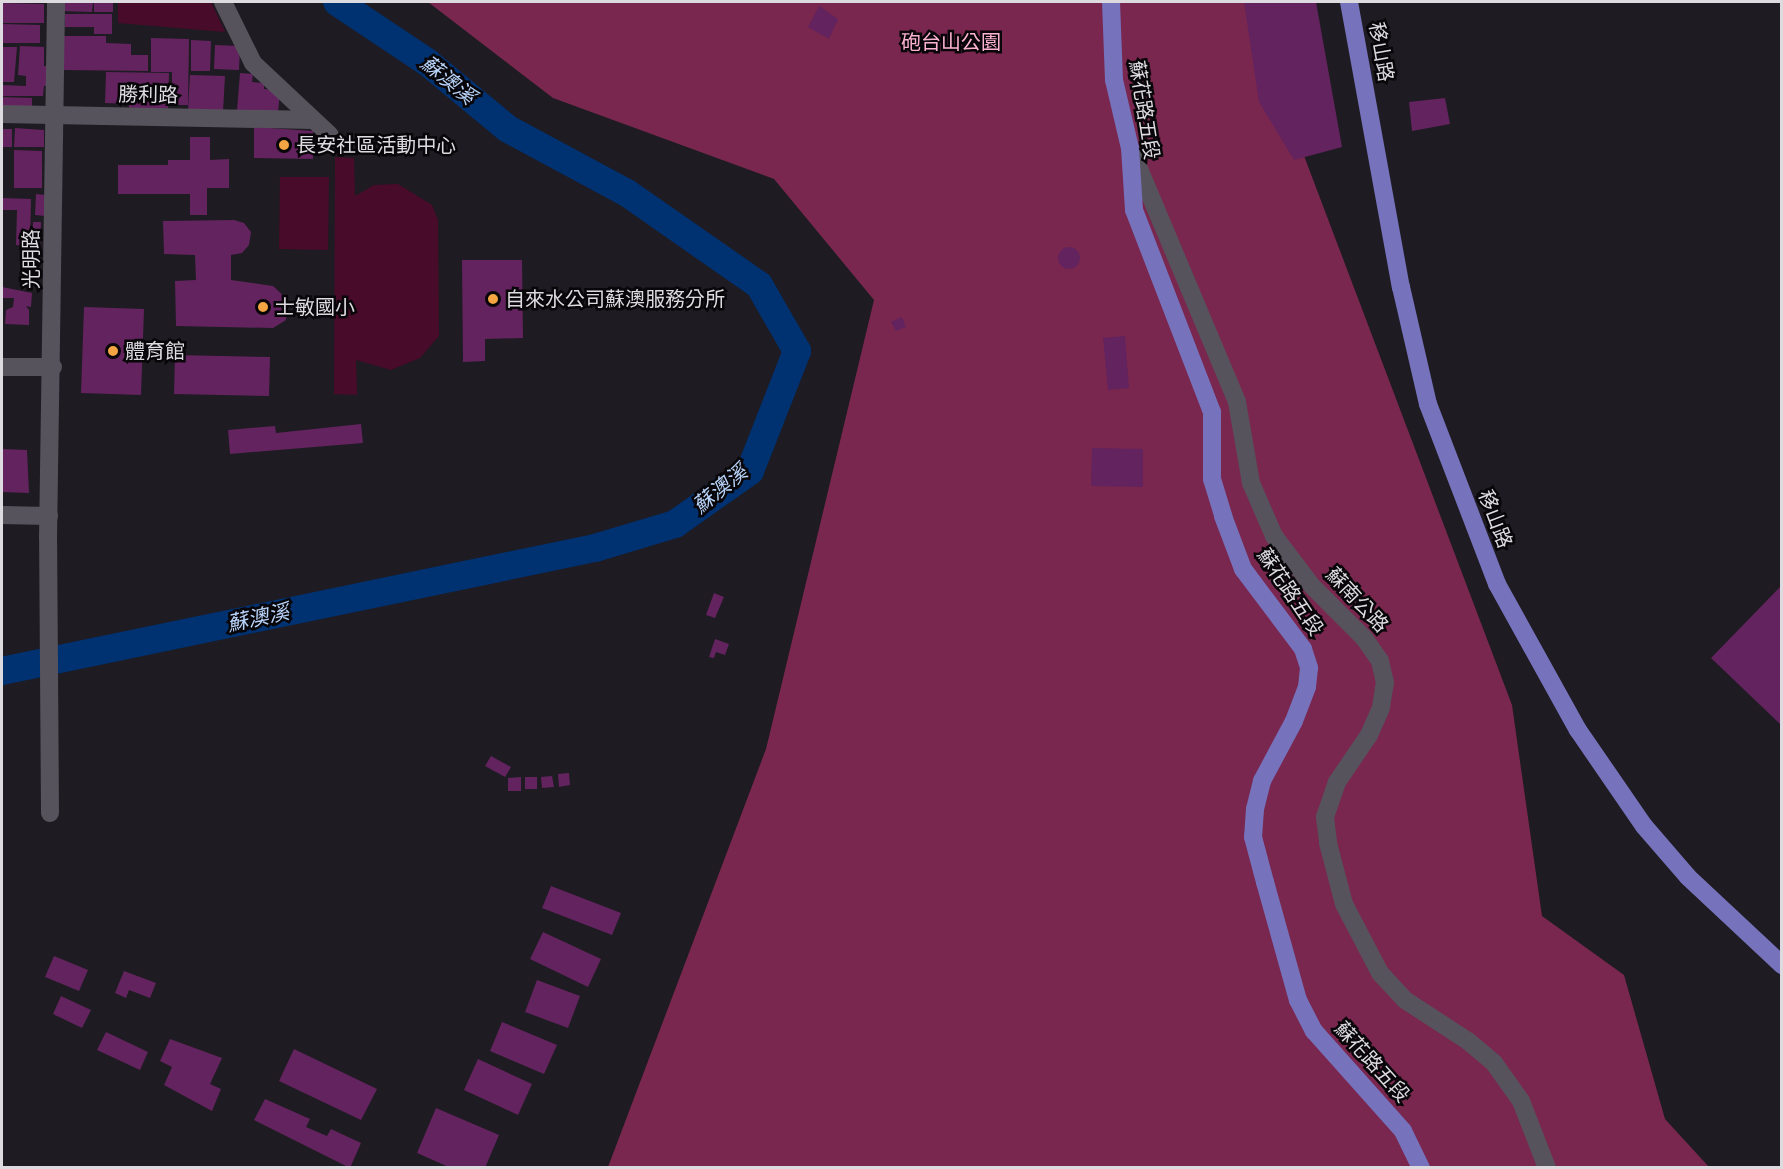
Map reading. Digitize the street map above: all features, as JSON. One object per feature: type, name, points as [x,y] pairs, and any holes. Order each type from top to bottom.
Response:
[{"type":"main road","name":"蘇花路五段","points":[[1111,2],[1114,80],[1130,148],[1134,210],[1212,412],[1212,479],[1243,569],[1303,649],[1309,668],[1307,687],[1294,721],[1262,781],[1253,837],[1298,1000],[1314,1031],[1403,1131],[1421,1167]]},
{"type":"main road","name":"移山路","points":[[1349,2],[1401,287],[1423,383],[1497,584],[1578,730],[1644,826],[1688,877],[1782,965]]},
{"type":"street","name":"光明路","points":[[50,813],[48,538],[53,367],[56,2]]},
{"type":"street","points":[[223,2],[253,63],[330,135]]},
{"type":"street","name":"勝利路","points":[[2,114],[313,120]]},
{"type":"street","name":"蘇南公路","points":[[1130,148],[1237,402],[1251,483],[1274,536],[1312,586],[1364,638],[1380,661],[1385,682],[1381,708],[1369,735],[1337,782],[1325,817],[1328,843],[1344,904],[1380,974],[1405,1000],[1468,1041],[1494,1063],[1521,1101],[1547,1167]]},
{"type":"street","points":[[2,367],[53,367]]},
{"type":"street","points":[[2,515],[49,516]]},
{"type":"shaded area","points":[[118,2],[211,2],[225,32],[118,23]]},
{"type":"shaded area","points":[[335,157],[354,158],[355,196],[374,185],[398,184],[432,205],[438,220],[439,336],[420,358],[391,370],[356,360],[357,395],[334,394]]},
{"type":"shaded area","points":[[280,177],[329,177],[328,250],[279,249]]},
{"type":"green space","name":"砲台山公園","points":[[428,2],[1253,2],[1256,29],[1512,705],[1542,916],[1624,975],[1665,1119],[1709,1167],[608,1167],[766,749],[874,300],[774,179],[553,98]]},
{"type":"building","points":[[60,2],[93,2],[92,12],[60,11]]},
{"type":"building","points":[[94,2],[113,2],[113,12],[94,12]]},
{"type":"building","points":[[1244,2],[1316,2],[1342,147],[1294,160],[1259,102]]},
{"type":"building","points":[[2,3],[44,4],[44,23],[2,23]]},
{"type":"building","points":[[819,6],[838,19],[829,39],[808,27]]},
{"type":"building","points":[[65,14],[112,14],[112,34],[94,34],[94,27],[65,27]]},
{"type":"building","points":[[2,24],[40,25],[40,43],[2,43]]},
{"type":"building","points":[[64,36],[106,36],[106,43],[131,44],[131,55],[148,55],[148,71],[63,70]]},
{"type":"building","points":[[151,38],[189,39],[188,105],[172,105],[172,72],[151,72]]},
{"type":"building","points":[[191,40],[211,41],[210,71],[191,71]]},
{"type":"building","points":[[215,45],[240,46],[239,70],[214,69]]},
{"type":"building","points":[[20,46],[44,47],[44,66],[49,66],[49,86],[44,86],[43,96],[2,96],[2,85],[26,86],[26,76],[18,75]]},
{"type":"building","points":[[2,47],[17,47],[14,82],[2,82]]},
{"type":"building","points":[[106,72],[169,73],[168,110],[129,109],[129,104],[105,103]]},
{"type":"building","points":[[240,73],[253,74],[252,82],[264,83],[264,89],[280,90],[278,114],[237,110]]},
{"type":"building","points":[[190,75],[225,76],[223,112],[188,110]]},
{"type":"building","points":[[2,97],[32,98],[32,108],[2,107]]},
{"type":"building","points":[[1445,98],[1450,124],[1412,131],[1409,102]]},
{"type":"building","name":"長安社區活動中心","points":[[254,127],[313,131],[313,159],[254,158]]},
{"type":"building","points":[[15,128],[44,130],[44,147],[14,147]]},
{"type":"building","points":[[2,129],[12,129],[12,147],[2,147]]},
{"type":"building","points":[[190,137],[210,137],[210,160],[229,159],[229,188],[207,188],[207,215],[190,215],[190,194],[118,194],[118,165],[168,165],[168,160],[190,160]]},
{"type":"building","points":[[14,150],[42,151],[42,188],[14,188]]},
{"type":"building","points":[[36,194],[46,195],[45,216],[35,215]]},
{"type":"building","points":[[2,198],[31,199],[30,246],[16,245],[17,210],[2,210]]},
{"type":"building","points":[[234,220],[244,223],[251,232],[249,245],[242,253],[231,255],[231,280],[273,286],[288,300],[286,320],[273,328],[176,326],[175,281],[196,280],[195,255],[164,254],[163,221]]},
{"type":"building","points":[[33,222],[41,222],[40,250],[32,250]]},
{"type":"building","points":[[1069,247],[1077,250],[1080,258],[1077,266],[1069,269],[1061,266],[1058,258],[1061,250]]},
{"type":"building","name":"自來水公司蘇澳服務分所","points":[[462,260],[522,260],[523,338],[485,339],[485,361],[463,362]]},
{"type":"building","points":[[2,287],[32,293],[31,307],[26,306],[29,310],[29,325],[5,324],[6,310],[13,307],[14,298],[2,298]]},
{"type":"building","name":"體育館","points":[[84,307],[144,309],[141,395],[81,393]]},
{"type":"building","points":[[902,317],[906,327],[896,331],[891,322]]},
{"type":"building","points":[[1125,336],[1129,388],[1108,390],[1103,338]]},
{"type":"building","points":[[175,355],[270,357],[269,396],[174,394]]},
{"type":"building","points":[[361,424],[363,443],[230,454],[228,430],[275,426],[276,433]]},
{"type":"building","points":[[1092,448],[1143,449],[1143,487],[1091,486]]},
{"type":"building","points":[[2,449],[27,450],[29,493],[2,492]]},
{"type":"building","points":[[1782,585],[1782,726],[1711,658]]},
{"type":"building","points":[[714,593],[724,597],[715,618],[706,615]]},
{"type":"building","points":[[715,639],[729,644],[725,655],[716,652],[714,658],[709,657]]},
{"type":"building","points":[[491,756],[511,767],[505,777],[485,766]]},
{"type":"building","points":[[569,773],[570,785],[559,787],[558,774]]},
{"type":"building","points":[[552,776],[554,787],[542,788],[541,777]]},
{"type":"building","points":[[521,777],[521,791],[508,791],[508,778]]},
{"type":"building","points":[[525,777],[537,777],[537,789],[525,789]]},
{"type":"building","points":[[551,886],[621,913],[612,935],[542,908]]},
{"type":"building","points":[[543,932],[601,959],[588,987],[530,959]]},
{"type":"building","points":[[54,956],[88,970],[79,991],[45,977]]},
{"type":"building","points":[[124,971],[156,983],[150,998],[129,990],[126,998],[115,993]]},
{"type":"building","points":[[537,980],[580,996],[568,1028],[525,1012]]},
{"type":"building","points":[[61,996],[91,1010],[82,1028],[53,1014]]},
{"type":"building","points":[[502,1022],[557,1045],[544,1074],[490,1051]]},
{"type":"building","points":[[106,1032],[148,1052],[140,1070],[97,1050]]},
{"type":"building","points":[[170,1039],[222,1058],[210,1084],[221,1089],[212,1111],[164,1085],[172,1067],[160,1061]]},
{"type":"building","points":[[294,1049],[377,1089],[361,1120],[279,1081]]},
{"type":"building","points":[[478,1059],[532,1084],[518,1115],[464,1090]]},
{"type":"building","points":[[265,1099],[310,1119],[306,1127],[327,1136],[331,1129],[361,1143],[350,1168],[254,1120]]},
{"type":"building","points":[[436,1108],[499,1135],[485,1168],[451,1168],[417,1153]]},
{"type":"waterway","name":"蘇澳溪","points":[[2,671],[595,548],[675,524],[750,471],[797,351],[759,285],[627,193],[508,129],[427,62],[337,2]]},
{"type":"place","name":"長安社區活動中心","points":[[284,145]]},
{"type":"place","name":"自來水公司蘇澳服務分所","points":[[493,299]]},
{"type":"place","name":"士敏國小","points":[[263,307]]},
{"type":"place","name":"體育館","points":[[113,351]]}]
